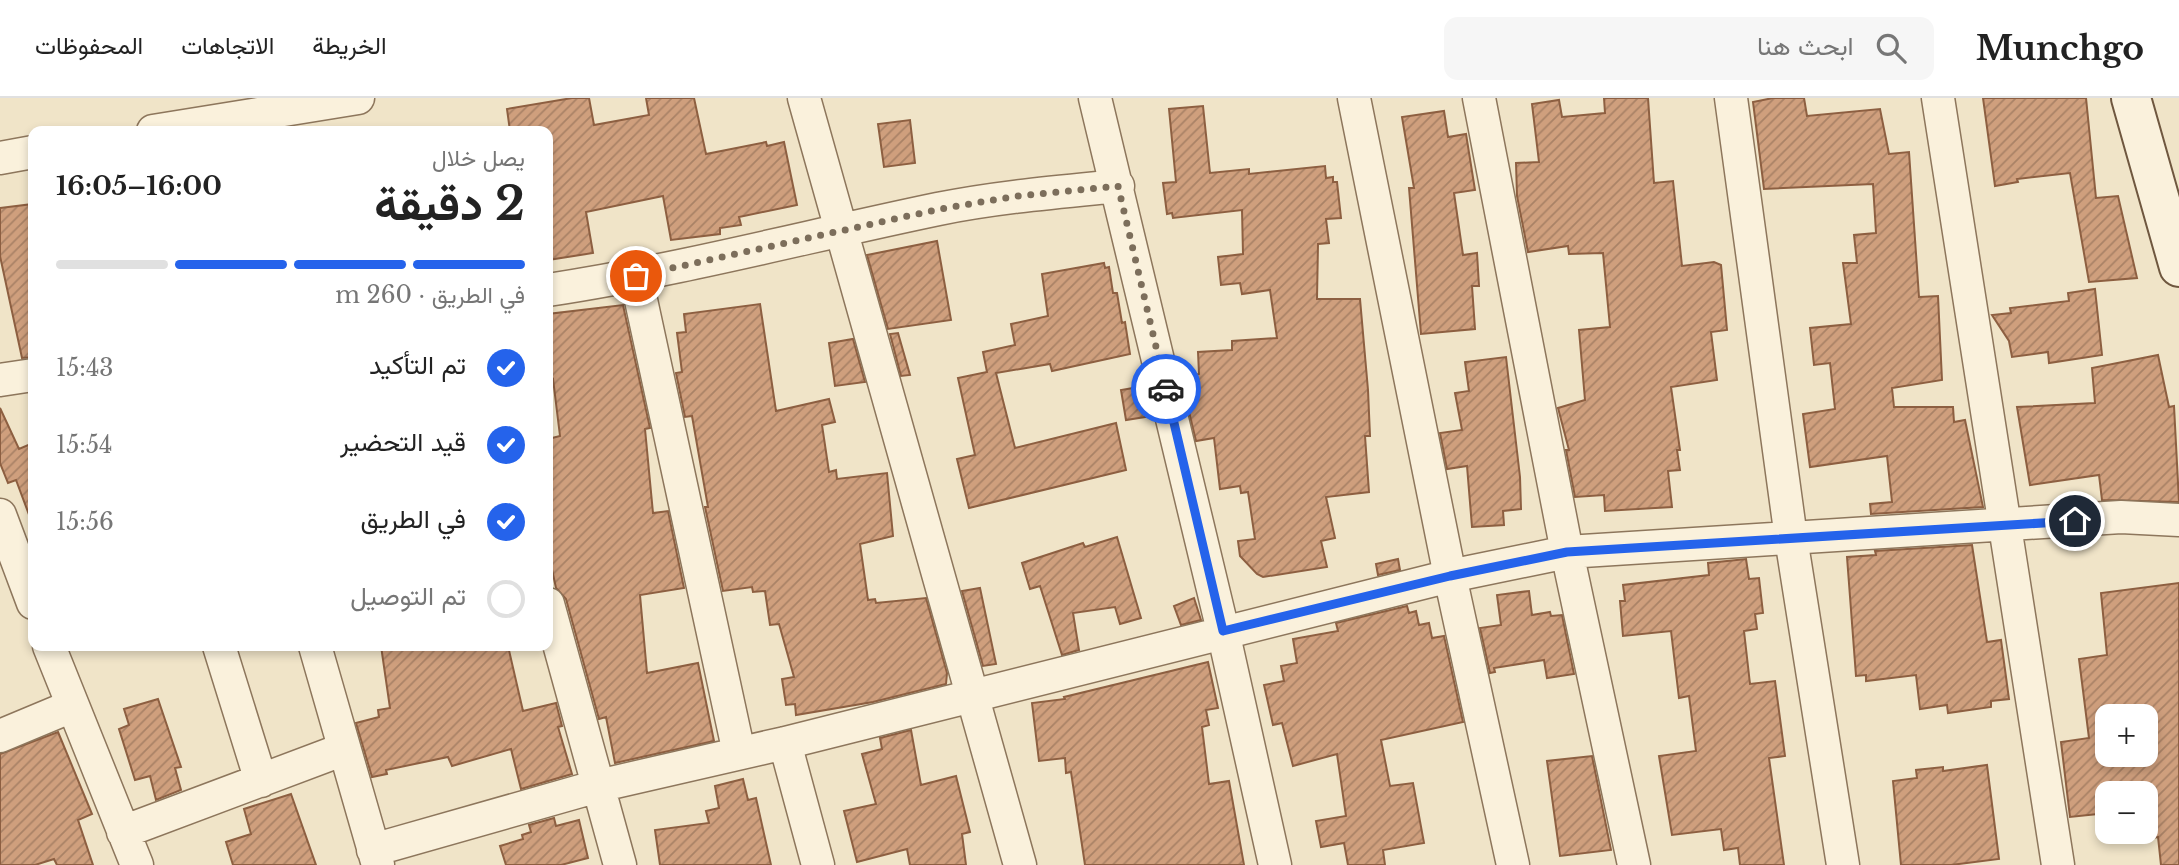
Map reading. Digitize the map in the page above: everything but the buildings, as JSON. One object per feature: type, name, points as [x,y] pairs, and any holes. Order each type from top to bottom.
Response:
[{"type":"street","points":[[193,126],[314,111],[358,98]]},
{"type":"street","points":[[804,98],[1020,865]]},
{"type":"street","points":[[1095,98],[1223,631],[1275,865]]},
{"type":"street","points":[[1354,98],[1450,576],[1513,865]]},
{"type":"street","points":[[1479,98],[1567,552],[1634,865]]},
{"type":"street","points":[[1731,98],[1791,538],[1843,865]]},
{"type":"street","points":[[1938,98],[2057,865]]},
{"type":"street","points":[[2131,98],[2179,267]]},
{"type":"street","points":[[0,158],[28,153]]},
{"type":"street","points":[[553,289],[636,276],[842,230],[1017,196],[1118,186]]},
{"type":"street","points":[[636,276],[740,753]]},
{"type":"street","points":[[0,380],[28,376]]},
{"type":"street","points":[[0,515],[28,590]]},
{"type":"street","points":[[316,651],[376,858],[598,786],[785,743],[1450,576],[1567,552],[2121,517],[2179,520]]},
{"type":"street","points":[[553,622],[620,865]]},
{"type":"street","points":[[51,651],[137,865]]},
{"type":"street","points":[[221,651],[261,781]]},
{"type":"street","points":[[0,736],[72,706]]},
{"type":"street","points":[[785,743],[818,865]]},
{"type":"street","points":[[123,832],[344,749]]},
{"type":"way so far","points":[[636,276],[940,209],[1017,196],[1118,186],[1166,389]]},
{"type":"route","points":[[1166,389],[1223,631],[1450,576],[1567,552],[2075,521]]}]
